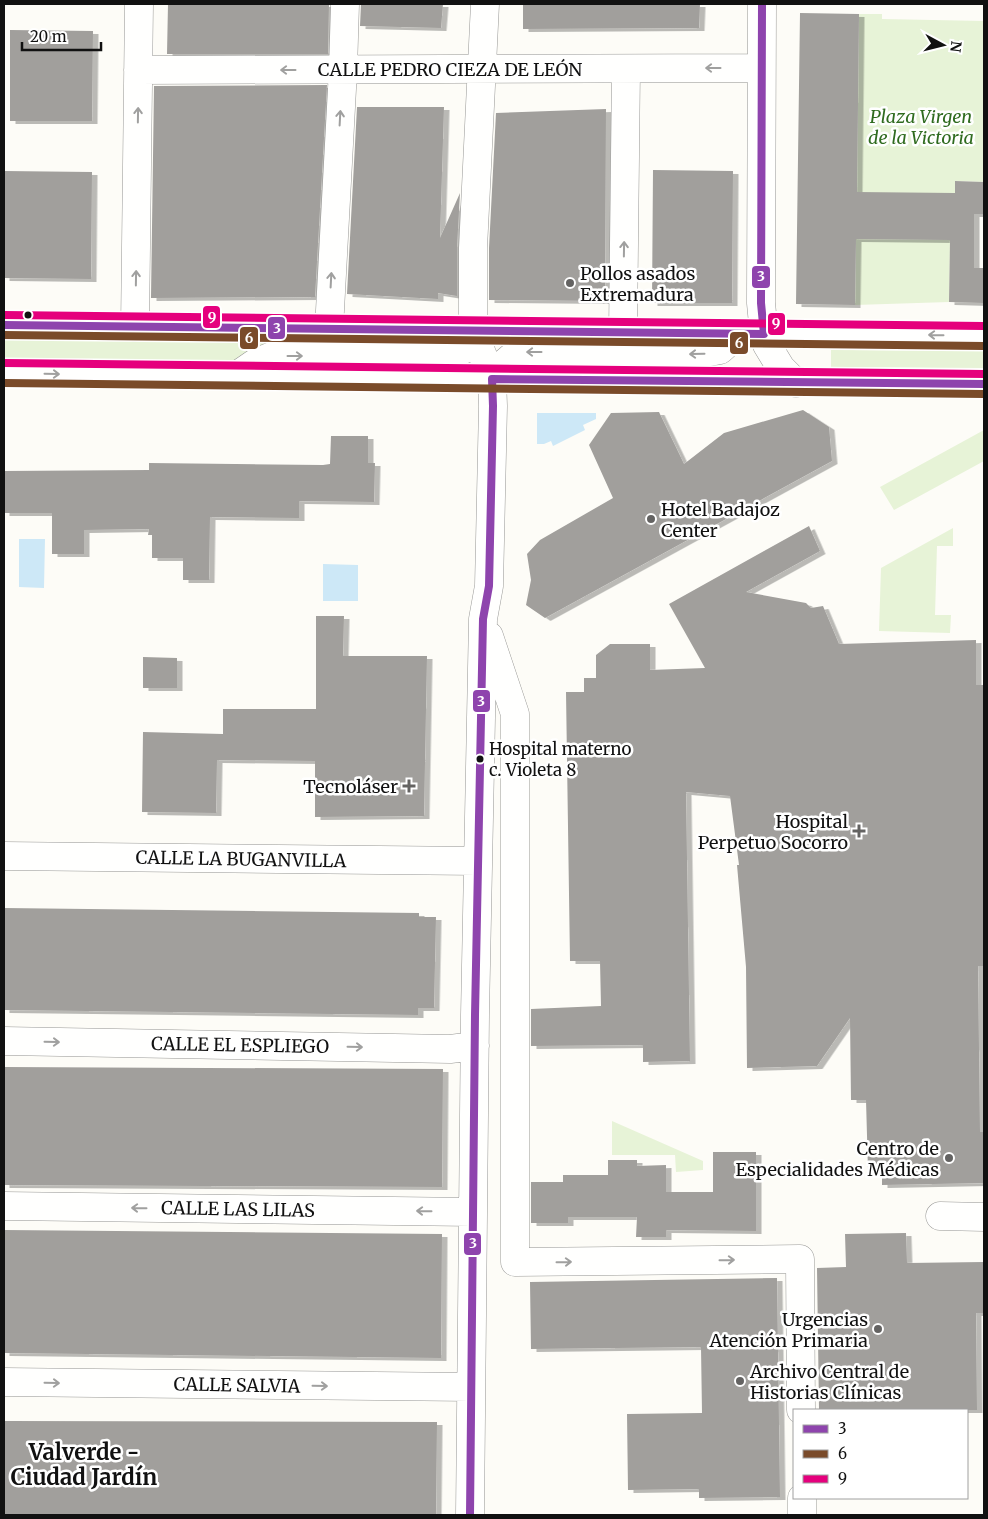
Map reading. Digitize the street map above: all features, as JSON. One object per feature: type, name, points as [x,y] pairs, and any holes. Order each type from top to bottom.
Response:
[{"type":"street","points":[[135,327],[139,4]]},
{"type":"street","points":[[329,329],[345,4]]},
{"type":"street","points":[[234,376],[255,363],[272,356],[449,356],[464,349],[470,343],[473,331],[473,248],[484,4]]},
{"type":"street","points":[[492,380],[504,363],[520,352],[700,354],[720,350],[751,333],[761,303],[762,4]]},
{"type":"street","name":"CALLE PEDRO CIEZA DE LEÓN","points":[[138,70],[761,68]]},
{"type":"street","points":[[623,332],[626,69]]},
{"type":"street","points":[[4,325],[984,336]]},
{"type":"street","points":[[470,1515],[472,1248],[483,619],[489,586],[493,416],[492,380],[473,331]]},
{"type":"street","points":[[751,333],[796,383]]},
{"type":"street","points":[[4,373],[492,380],[984,384]]},
{"type":"street","points":[[483,619],[515,714],[515,1255]]},
{"type":"street","name":"CALLE LA BUGANVILLA","points":[[4,856],[478,861]]},
{"type":"street","name":"CALLE EL ESPLIEGO","points":[[4,1041],[450,1049],[475,1046]]},
{"type":"street","name":"CALLE LAS LILAS","points":[[4,1206],[473,1212]]},
{"type":"street","points":[[940,1216],[984,1217]]},
{"type":"street","points":[[472,1248],[515,1255],[800,1259],[801,1409]]},
{"type":"street","name":"CALLE SALVIA","points":[[4,1382],[471,1387]]},
{"type":"green space","name":"Plaza Virgen de la Victoria","points":[[859,14],[882,14],[882,19],[984,21],[984,182],[956,181],[955,240],[950,245],[949,302],[855,305]]},
{"type":"green space","points":[[4,340],[268,342],[267,347],[242,361],[4,359]]},
{"type":"green space","points":[[831,350],[984,351],[984,368],[831,367]]},
{"type":"green space","points":[[984,430],[984,461],[894,510],[880,487]]},
{"type":"green space","points":[[953,528],[953,546],[937,546],[935,615],[951,615],[950,633],[879,631],[881,568]]},
{"type":"green space","points":[[612,1121],[703,1161],[703,1170],[676,1172],[675,1155],[612,1155]]},
{"type":"water","points":[[537,413],[596,413],[596,419],[583,425],[585,430],[553,446],[551,441],[537,444]]},
{"type":"water","points":[[19,539],[45,539],[44,588],[19,587]]},
{"type":"water","points":[[323,564],[358,565],[358,601],[323,601]]},
{"type":"building","points":[[168,4],[329,4],[328,54],[167,54]]},
{"type":"building","points":[[361,4],[443,4],[441,28],[360,26]]},
{"type":"building","points":[[523,4],[700,4],[699,28],[523,29]]},
{"type":"building","points":[[800,13],[859,14],[857,192],[955,193],[955,181],[984,182],[984,214],[974,214],[974,268],[984,268],[984,303],[949,302],[950,240],[856,239],[855,305],[796,304]]},
{"type":"building","points":[[10,30],[93,31],[92,121],[10,121]]},
{"type":"building","points":[[327,85],[315,297],[151,298],[154,86]]},
{"type":"building","points":[[357,107],[444,107],[440,238],[460,193],[457,296],[438,293],[438,299],[347,294]]},
{"type":"building","points":[[606,109],[605,301],[489,300],[489,248],[496,113]]},
{"type":"building","points":[[653,170],[733,171],[732,303],[652,303]]},
{"type":"building","points":[[4,171],[92,172],[91,279],[4,278]]},
{"type":"building","name":"Hotel Badajoz Center","points":[[803,410],[829,427],[832,461],[545,618],[526,605],[531,580],[527,554],[540,540],[613,498],[589,445],[611,413],[659,412],[684,464],[724,433]]},
{"type":"building","points":[[331,436],[368,436],[368,463],[375,463],[374,502],[299,501],[299,518],[210,517],[209,580],[183,580],[183,558],[152,558],[152,535],[148,535],[149,529],[84,530],[84,554],[52,554],[52,513],[4,513],[4,471],[149,470],[149,463],[323,465],[330,464]]},
{"type":"building","name":"Hospital Perpetuo Socorro","points":[[809,526],[820,551],[746,592],[806,603],[811,608],[823,606],[839,644],[976,640],[976,685],[984,685],[984,966],[978,966],[980,1132],[984,1132],[984,1183],[882,1185],[882,1171],[868,1171],[866,1100],[851,1100],[850,1018],[817,1066],[747,1068],[746,967],[737,865],[739,865],[730,796],[686,792],[690,1061],[643,1062],[643,1045],[531,1046],[531,1009],[601,1006],[600,961],[570,961],[566,692],[584,692],[584,678],[596,678],[596,655],[610,644],[650,644],[650,670],[705,668],[669,604]]},
{"type":"building","points":[[316,616],[344,616],[343,656],[427,656],[424,816],[315,817],[315,761],[217,760],[216,813],[142,812],[143,732],[223,734],[223,709],[316,709]]},
{"type":"building","points":[[143,657],[177,658],[177,688],[143,688]]},
{"type":"building","points":[[4,908],[419,913],[419,917],[436,917],[434,1008],[418,1008],[418,1015],[4,1010]]},
{"type":"building","points":[[4,1067],[443,1069],[442,1187],[4,1185]]},
{"type":"building","points":[[713,1152],[756,1152],[756,1231],[666,1230],[666,1237],[636,1237],[637,1217],[568,1217],[568,1223],[531,1223],[531,1182],[563,1182],[563,1175],[608,1175],[608,1160],[637,1160],[637,1166],[666,1165],[666,1192],[713,1192]]},
{"type":"building","points":[[4,1230],[442,1234],[441,1358],[4,1353]]},
{"type":"building","name":"Urgencias Atención Primaria","points":[[906,1233],[907,1263],[984,1262],[984,1313],[976,1313],[977,1410],[819,1409],[817,1268],[846,1267],[845,1234]]},
{"type":"building","name":"Archivo Central de Historias Clínicas","points":[[777,1278],[780,1497],[699,1498],[699,1489],[628,1490],[627,1414],[702,1413],[701,1347],[531,1349],[530,1282]]},
{"type":"building","points":[[4,1421],[437,1422],[436,1515],[4,1515]]},
{"type":"transit line","name":"3","points":[[4,325],[764,334],[761,303],[762,4]]},
{"type":"transit line","name":"9","points":[[4,315],[984,326]]},
{"type":"transit line","name":"6","points":[[4,335],[984,346]]},
{"type":"transit line","name":"9","points":[[4,363],[984,374]]},
{"type":"transit line","name":"3","points":[[470,1515],[475,1015],[483,619],[489,586],[492,379],[984,384]]},
{"type":"transit line","name":"6","points":[[4,383],[984,394]]},
{"type":"place","name":"Pollos asados Extremadura","points":[[570,283]]},
{"type":"place","name":"Hotel Badajoz Center","points":[[651,519]]},
{"type":"place","name":"Hospital materno c. Violeta 8","points":[[480,759]]},
{"type":"place","name":"Tecnoláser","points":[[409,786]]},
{"type":"place","name":"Hospital Perpetuo Socorro","points":[[859,831]]},
{"type":"place","name":"Centro de Especialidades Médicas","points":[[949,1158]]},
{"type":"place","name":"Urgencias Atención Primaria","points":[[878,1329]]},
{"type":"place","name":"Archivo Central de Historias Clínicas","points":[[740,1381]]},
{"type":"district","name":"Valverde - Ciudad Jardín","points":[[84,1464]]}]
